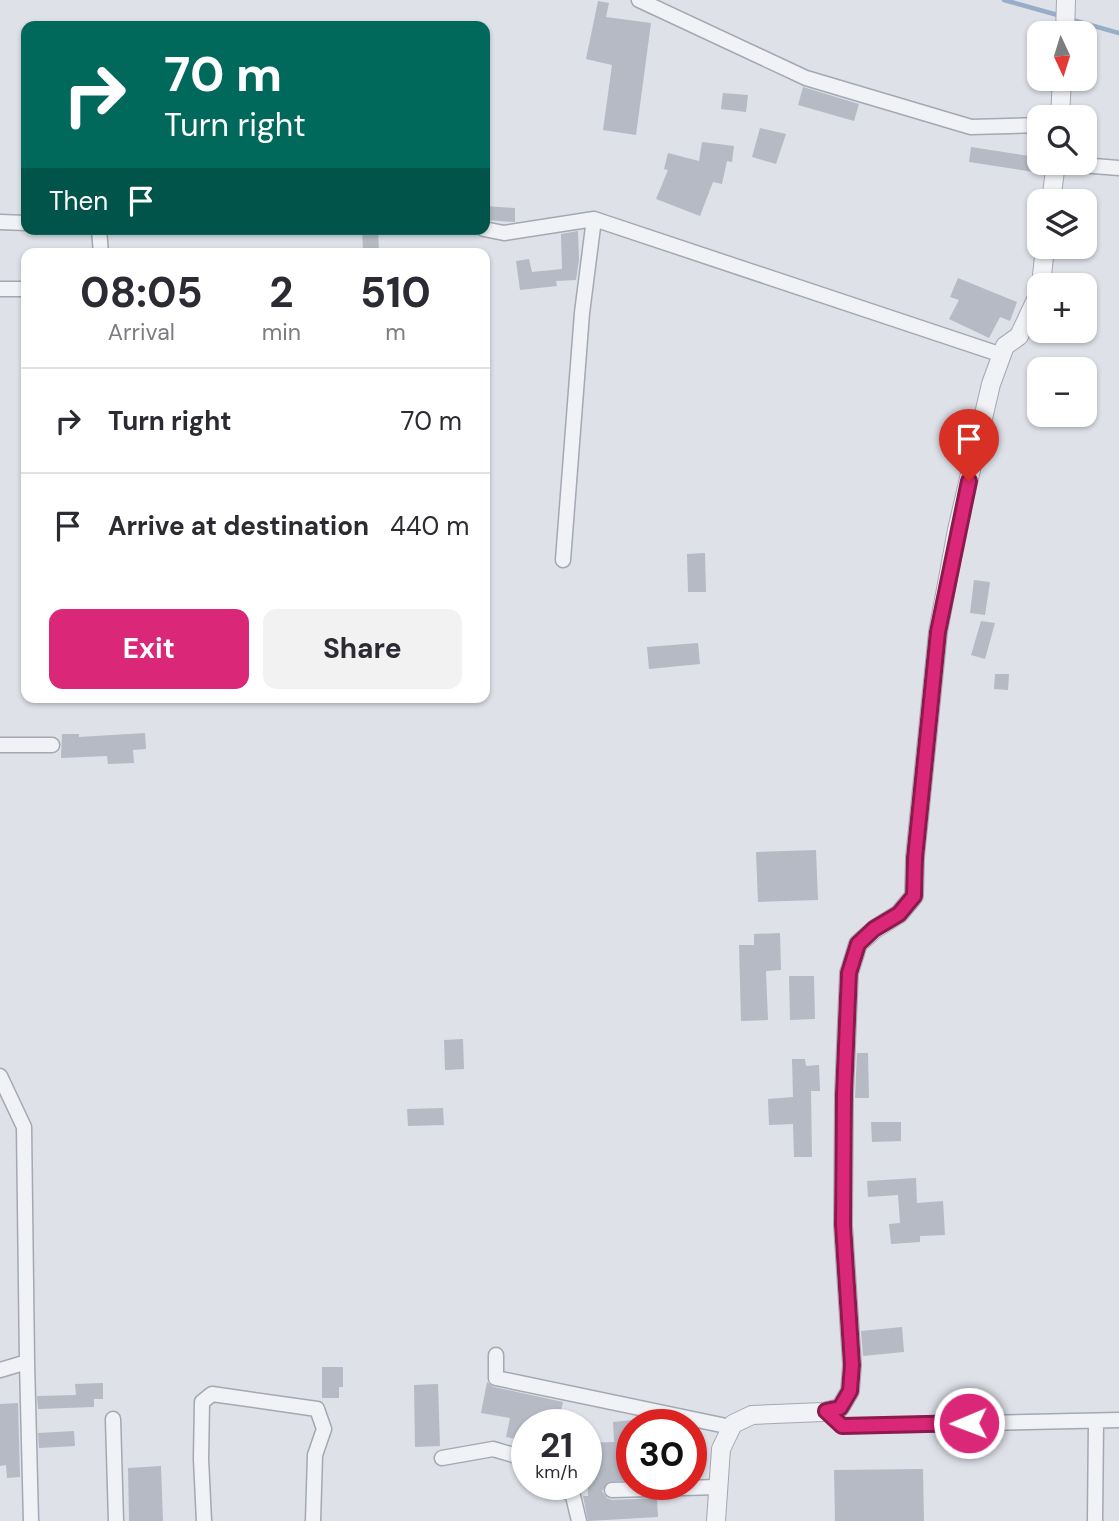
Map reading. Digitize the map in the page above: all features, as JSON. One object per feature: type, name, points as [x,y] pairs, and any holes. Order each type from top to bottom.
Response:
[{"type":"street","points":[[639,0],[806,78],[971,127],[1027,125]]},
{"type":"street","points":[[1097,166],[1119,168]]},
{"type":"street","points":[[563,560],[582,313],[594,219]]},
{"type":"street","points":[[490,230],[504,233],[594,219],[1002,355]]},
{"type":"street","points":[[0,222],[21,223]]},
{"type":"street","points":[[0,289],[21,289]]},
{"type":"street","points":[[718,1521],[721,1449],[731,1427],[752,1415],[840,1408],[850,1391],[852,1365],[843,1225],[844,1094],[849,973],[858,944],[874,929],[899,914],[914,896],[915,858],[938,632],[957,530],[992,384],[1004,346],[1019,336],[1027,319]]},
{"type":"street","points":[[0,745],[52,745]]},
{"type":"street","points":[[0,1076],[24,1127],[32,1521]]},
{"type":"street","points":[[496,1355],[496,1378],[731,1427]]},
{"type":"street","points":[[0,1370],[27,1362]]},
{"type":"street","points":[[204,1521],[202,1402],[212,1394],[317,1409],[324,1429],[315,1455],[313,1521]]},
{"type":"street","points":[[826,1411],[842,1426],[1119,1420]]},
{"type":"street","points":[[113,1419],[116,1521]]},
{"type":"street","points":[[1095,1521],[1096,1421]]},
{"type":"street","points":[[442,1458],[493,1450],[511,1455]]},
{"type":"street","points":[[612,1490],[718,1487]]},
{"type":"street","points":[[574,1500],[579,1521]]},
{"type":"building","points":[[598,1],[609,3],[606,17],[651,23],[636,135],[603,130],[612,65],[586,59]]},
{"type":"building","points":[[803,87],[859,104],[854,121],[798,105]]},
{"type":"building","points":[[723,93],[748,95],[746,112],[721,109]]},
{"type":"building","points":[[760,128],[786,134],[776,164],[752,157]]},
{"type":"building","points":[[702,142],[734,146],[732,162],[727,161],[722,184],[713,182],[700,216],[656,199],[668,170],[664,169],[668,153],[699,161]]},
{"type":"building","points":[[971,147],[1027,156],[1027,171],[969,162]]},
{"type":"building","points":[[490,206],[515,208],[515,222],[490,220]]},
{"type":"building","points":[[578,231],[579,260],[576,280],[556,281],[557,286],[520,290],[516,261],[529,259],[532,272],[562,269],[561,234]]},
{"type":"building","points":[[362,235],[378,235],[379,248],[363,248]]},
{"type":"building","points":[[958,278],[1017,302],[1010,321],[1000,317],[989,338],[949,319],[959,300],[950,297]]},
{"type":"building","points":[[705,553],[706,592],[688,592],[687,554]]},
{"type":"building","points":[[974,580],[990,582],[985,615],[970,613]]},
{"type":"building","points":[[981,621],[995,623],[985,659],[971,655]]},
{"type":"building","points":[[698,643],[700,664],[649,669],[647,647]]},
{"type":"building","points":[[995,674],[1009,674],[1008,690],[994,689]]},
{"type":"building","points":[[145,733],[146,749],[133,750],[134,763],[108,764],[107,756],[61,758],[62,734],[79,734],[79,737]]},
{"type":"building","points":[[816,850],[818,900],[758,902],[756,852]]},
{"type":"building","points":[[780,933],[781,970],[766,971],[768,1020],[741,1021],[739,945],[754,945],[754,934]]},
{"type":"building","points":[[789,976],[814,976],[815,1019],[790,1020]]},
{"type":"building","points":[[463,1039],[464,1069],[445,1070],[444,1040]]},
{"type":"building","points":[[857,1053],[868,1053],[869,1098],[855,1098]]},
{"type":"building","points":[[792,1059],[805,1059],[806,1066],[819,1065],[820,1091],[811,1091],[812,1157],[794,1157],[793,1124],[769,1125],[768,1099],[793,1097]]},
{"type":"building","points":[[443,1108],[444,1125],[408,1126],[407,1109]]},
{"type":"building","points":[[871,1122],[901,1122],[901,1141],[872,1142]]},
{"type":"building","points":[[916,1178],[917,1203],[943,1201],[945,1235],[920,1236],[920,1242],[891,1244],[889,1224],[900,1223],[898,1195],[868,1197],[867,1181]]},
{"type":"building","points":[[902,1327],[904,1352],[863,1356],[861,1331]]},
{"type":"building","points":[[322,1367],[343,1367],[343,1387],[339,1387],[339,1398],[322,1398]]},
{"type":"building","points":[[487,1382],[494,1387],[563,1402],[561,1409],[511,1409],[511,1438],[506,1437],[510,1418],[481,1413]]},
{"type":"building","points":[[103,1383],[103,1399],[94,1399],[94,1407],[38,1409],[37,1396],[76,1395],[75,1384]]},
{"type":"building","points":[[438,1384],[440,1446],[415,1447],[414,1385]]},
{"type":"building","points":[[18,1403],[20,1477],[7,1478],[6,1465],[0,1466],[0,1404]]},
{"type":"building","points":[[613,1422],[616,1422],[616,1481],[608,1482],[602,1491],[602,1442],[614,1442]]},
{"type":"building","points":[[74,1431],[75,1446],[39,1448],[38,1433]]},
{"type":"building","points":[[161,1466],[163,1521],[129,1521],[128,1468]]},
{"type":"building","points":[[923,1469],[924,1521],[835,1521],[834,1470]]},
{"type":"building","points":[[602,1491],[612,1500],[657,1500],[658,1517],[588,1521],[584,1500],[602,1500]]},
{"type":"waterway","points":[[1004,0],[1061,16]]},
{"type":"waterway","points":[[1069,19],[1119,33]]},
{"type":"route","points":[[969,481],[938,632],[915,858],[914,896],[899,914],[874,929],[858,944],[849,973],[844,1094],[843,1225],[852,1365],[850,1391],[840,1408],[826,1411],[842,1426],[969,1423]]}]
